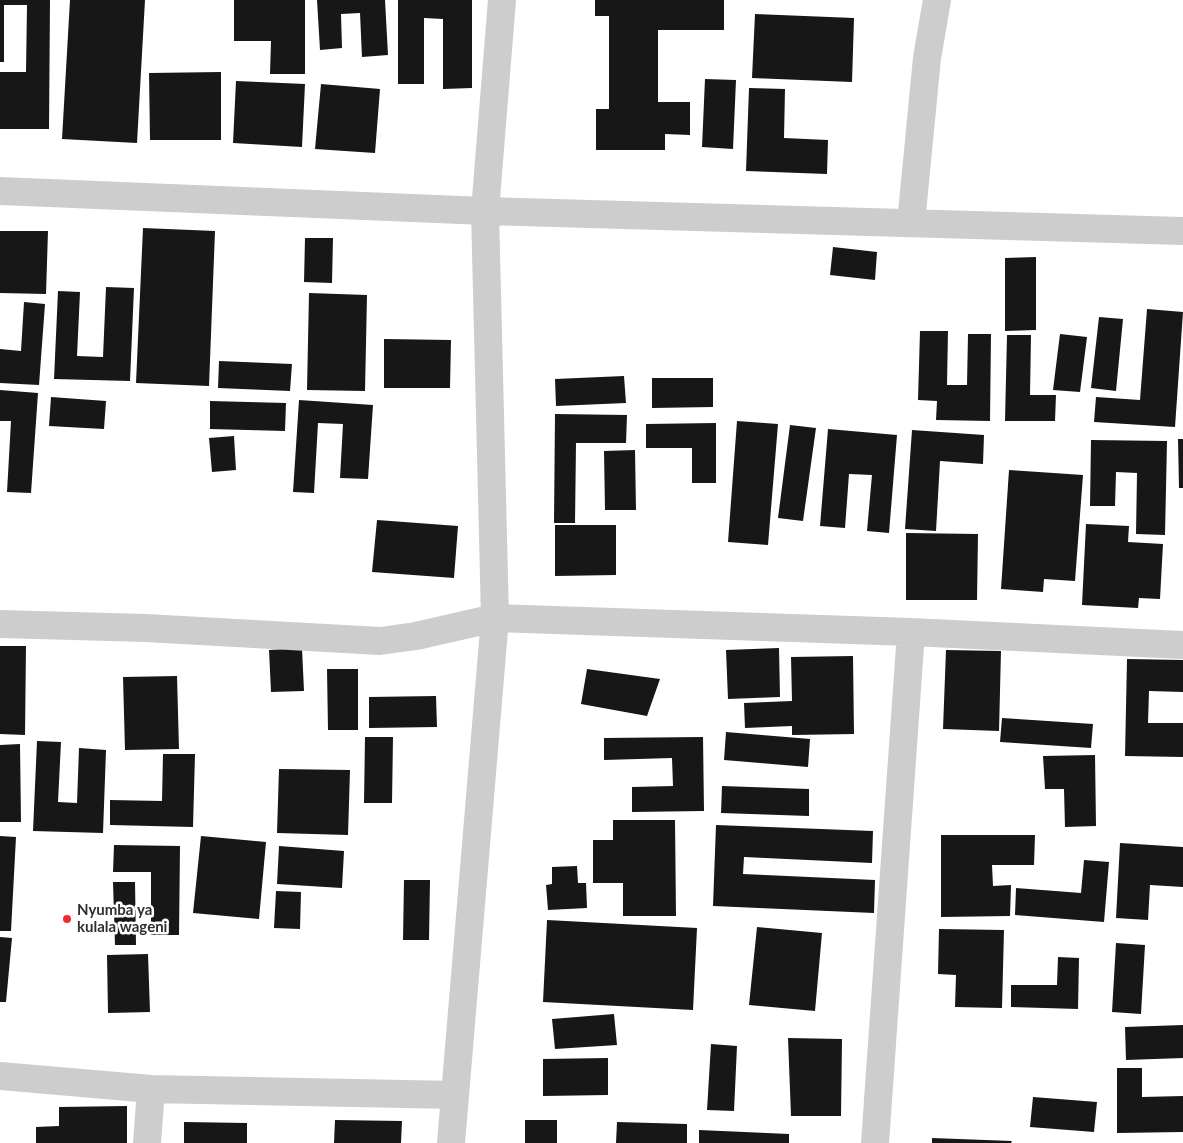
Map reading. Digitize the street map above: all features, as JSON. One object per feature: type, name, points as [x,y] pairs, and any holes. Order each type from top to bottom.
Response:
[{"type":"street","points":[[451,1143],[495,618],[485,211],[502,0]]},
{"type":"street","points":[[911,223],[927,58],[937,0]]},
{"type":"street","points":[[0,191],[485,211],[1183,231]]},
{"type":"street","points":[[0,624],[156,629],[380,641],[406,638],[495,618],[911,632],[1183,645]]},
{"type":"street","points":[[874,1143],[911,632]]},
{"type":"street","points":[[0,1076],[151,1089],[455,1095]]},
{"type":"street","points":[[147,1143],[151,1089]]},
{"type":"building","points":[[0,0],[50,0],[49,129],[0,129],[0,72],[26,72],[27,5],[4,5],[4,62],[0,62]]},
{"type":"building","points":[[70,0],[145,0],[137,143],[62,139]]},
{"type":"building","points":[[234,0],[305,0],[305,74],[270,74],[271,41],[234,41]]},
{"type":"building","points":[[317,0],[385,0],[388,55],[362,57],[360,13],[341,14],[342,48],[320,50]]},
{"type":"building","points":[[398,0],[472,0],[472,88],[443,89],[443,19],[424,18],[424,84],[398,84]]},
{"type":"building","points":[[595,0],[724,0],[724,30],[658,30],[658,102],[690,102],[690,135],[665,134],[665,150],[596,150],[596,109],[609,109],[609,16],[595,16]]},
{"type":"building","points":[[755,14],[854,18],[852,82],[752,78]]},
{"type":"building","points":[[221,72],[221,140],[150,140],[149,73]]},
{"type":"building","points":[[705,79],[736,80],[733,149],[702,147]]},
{"type":"building","points":[[236,81],[305,84],[302,147],[233,143]]},
{"type":"building","points":[[321,84],[380,89],[375,153],[315,149]]},
{"type":"building","points":[[749,88],[785,89],[784,138],[828,140],[827,174],[746,171]]},
{"type":"building","points":[[143,228],[215,231],[209,386],[136,383]]},
{"type":"building","points":[[0,231],[48,231],[46,294],[0,293]]},
{"type":"building","points":[[305,238],[333,238],[332,283],[304,282]]},
{"type":"building","points":[[833,247],[877,252],[875,280],[830,275]]},
{"type":"building","points":[[1036,257],[1036,330],[1005,331],[1005,258]]},
{"type":"building","points":[[106,287],[134,288],[130,381],[54,379],[58,291],[80,292],[77,356],[103,357]]},
{"type":"building","points":[[309,293],[367,295],[365,391],[307,390]]},
{"type":"building","points":[[24,302],[45,304],[39,385],[0,383],[0,349],[21,351]]},
{"type":"building","points":[[1147,309],[1183,312],[1175,427],[1094,422],[1096,397],[1140,400]]},
{"type":"building","points":[[1099,317],[1123,319],[1116,391],[1091,388]]},
{"type":"building","points":[[920,331],[948,331],[947,385],[967,385],[968,334],[991,334],[990,421],[936,420],[937,401],[918,400]]},
{"type":"building","points":[[1060,334],[1087,337],[1080,392],[1053,390]]},
{"type":"building","points":[[1007,335],[1031,335],[1030,395],[1056,395],[1055,421],[1005,421]]},
{"type":"building","points":[[384,339],[451,340],[450,388],[384,388]]},
{"type":"building","points":[[219,361],[292,364],[290,391],[218,388]]},
{"type":"building","points":[[624,376],[626,403],[556,406],[555,379]]},
{"type":"building","points":[[652,378],[713,378],[713,407],[652,408]]},
{"type":"building","points":[[0,390],[38,393],[31,493],[7,492],[11,421],[0,421]]},
{"type":"building","points":[[51,397],[106,401],[104,429],[49,426]]},
{"type":"building","points":[[299,400],[373,405],[368,479],[340,478],[343,424],[318,423],[314,493],[293,492]]},
{"type":"building","points":[[210,401],[286,403],[285,431],[210,429]]},
{"type":"building","points":[[555,414],[627,415],[626,443],[576,443],[575,523],[554,523]]},
{"type":"building","points":[[737,421],[778,424],[768,545],[728,542]]},
{"type":"building","points":[[716,423],[716,483],[692,483],[692,448],[646,448],[646,424]]},
{"type":"building","points":[[790,425],[816,428],[803,521],[778,518]]},
{"type":"building","points":[[828,429],[897,435],[889,533],[867,531],[872,475],[849,474],[845,528],[820,526]]},
{"type":"building","points":[[912,430],[984,435],[983,464],[940,461],[936,531],[905,529]]},
{"type":"building","points":[[234,436],[236,470],[212,472],[209,438]]},
{"type":"building","points":[[1178,439],[1183,439],[1183,488],[1179,488]]},
{"type":"building","points":[[1091,440],[1167,441],[1165,535],[1136,534],[1137,473],[1116,472],[1115,506],[1090,506]]},
{"type":"building","points":[[635,450],[636,510],[605,510],[604,451]]},
{"type":"building","points":[[1009,470],[1083,475],[1075,581],[1044,579],[1043,592],[1001,589]]},
{"type":"building","points":[[377,520],[458,526],[454,578],[372,572]]},
{"type":"building","points":[[1086,524],[1129,526],[1128,542],[1163,544],[1160,599],[1139,598],[1138,608],[1082,605]]},
{"type":"building","points":[[555,525],[616,525],[616,575],[555,576]]},
{"type":"building","points":[[906,533],[978,534],[977,600],[906,600]]},
{"type":"building","points":[[0,646],[26,646],[25,735],[0,734]]},
{"type":"building","points":[[302,648],[304,691],[271,692],[269,650]]},
{"type":"building","points":[[779,648],[780,697],[728,699],[726,650]]},
{"type":"building","points":[[946,650],[1001,651],[999,731],[943,729]]},
{"type":"building","points":[[853,656],[854,734],[792,735],[792,726],[745,728],[744,703],[792,701],[791,657]]},
{"type":"building","points":[[1127,659],[1183,660],[1183,692],[1149,691],[1148,723],[1183,723],[1183,757],[1125,756]]},
{"type":"building","points":[[327,669],[358,669],[358,730],[328,730]]},
{"type":"building","points":[[587,669],[660,679],[647,716],[581,704]]},
{"type":"building","points":[[177,676],[179,749],[125,750],[123,677]]},
{"type":"building","points":[[436,696],[437,727],[369,728],[369,697]]},
{"type":"building","points":[[1002,718],[1093,724],[1091,748],[1000,742]]},
{"type":"building","points":[[726,732],[810,739],[808,767],[724,760]]},
{"type":"building","points":[[365,737],[393,737],[392,803],[364,803]]},
{"type":"building","points":[[703,737],[704,811],[632,812],[632,787],[673,786],[672,758],[604,760],[604,738]]},
{"type":"building","points":[[37,741],[61,742],[58,802],[77,803],[79,748],[106,750],[103,833],[33,831]]},
{"type":"building","points":[[20,744],[21,822],[0,822],[0,745]]},
{"type":"building","points":[[163,754],[195,754],[193,827],[110,825],[110,800],[162,801]]},
{"type":"building","points":[[1095,755],[1096,826],[1065,827],[1064,789],[1045,789],[1043,756]]},
{"type":"building","points":[[279,769],[350,770],[348,835],[277,833]]},
{"type":"building","points":[[722,786],[809,789],[809,816],[721,813]]},
{"type":"building","points":[[613,820],[675,820],[676,916],[623,916],[623,883],[593,883],[593,840],[613,840]]},
{"type":"building","points":[[716,825],[873,831],[872,863],[744,857],[743,874],[875,880],[874,913],[713,906]]},
{"type":"building","points":[[941,835],[1035,835],[1034,865],[992,865],[993,886],[1011,885],[1010,916],[941,917]]},
{"type":"building","points":[[0,836],[16,837],[11,931],[0,931]]},
{"type":"building","points":[[201,836],[266,842],[259,919],[193,913]]},
{"type":"building","points":[[1120,843],[1183,847],[1183,887],[1150,885],[1148,920],[1116,918]]},
{"type":"building","points":[[114,845],[180,846],[179,935],[151,935],[151,872],[113,872]]},
{"type":"building","points":[[279,846],[344,851],[342,888],[277,884]]},
{"type":"building","points":[[1084,860],[1109,862],[1104,922],[1015,915],[1016,888],[1081,893]]},
{"type":"building","points":[[577,866],[578,883],[586,883],[587,908],[548,910],[546,885],[552,884],[552,867]]},
{"type":"building","points":[[404,880],[430,880],[429,940],[403,940]]},
{"type":"building","points":[[113,882],[135,882],[136,945],[115,945]]},
{"type":"building","points":[[276,891],[301,892],[300,929],[274,928]]},
{"type":"building","points":[[547,920],[697,928],[693,1010],[543,1002]]},
{"type":"building","points":[[757,927],[822,933],[815,1011],[749,1005]]},
{"type":"building","points":[[939,929],[1004,930],[1002,1008],[955,1007],[956,975],[938,974]]},
{"type":"building","points":[[0,937],[12,938],[6,1002],[0,1002]]},
{"type":"building","points":[[1116,943],[1145,945],[1141,1014],[1112,1012]]},
{"type":"building","points":[[148,954],[150,1012],[108,1013],[107,955]]},
{"type":"building","points":[[1058,957],[1079,958],[1078,1009],[1011,1007],[1011,985],[1057,985]]},
{"type":"building","points":[[614,1014],[617,1045],[555,1049],[552,1019]]},
{"type":"building","points":[[1183,1025],[1183,1058],[1126,1060],[1125,1027]]},
{"type":"building","points":[[788,1038],[842,1039],[841,1116],[791,1116]]},
{"type":"building","points":[[711,1044],[737,1046],[734,1111],[707,1110]]},
{"type":"building","points":[[608,1058],[608,1095],[543,1096],[543,1059]]},
{"type":"building","points":[[1117,1068],[1142,1068],[1142,1097],[1183,1096],[1183,1132],[1117,1133]]},
{"type":"building","points":[[1033,1097],[1097,1102],[1094,1132],[1030,1127]]},
{"type":"building","points":[[127,1106],[127,1143],[36,1143],[36,1127],[59,1126],[59,1107]]},
{"type":"building","points":[[335,1120],[402,1121],[401,1143],[334,1143]]},
{"type":"building","points":[[525,1120],[557,1120],[557,1143],[525,1143]]},
{"type":"building","points":[[184,1122],[247,1123],[247,1143],[184,1143]]},
{"type":"building","points":[[617,1122],[687,1124],[687,1143],[616,1143]]},
{"type":"building","points":[[699,1130],[789,1134],[789,1143],[699,1143]]},
{"type":"building","points":[[932,1138],[1012,1141],[1011,1143],[932,1143]]},
{"type":"place","name":"Nyumba ya kulala wageni","points":[[67,919]]}]
